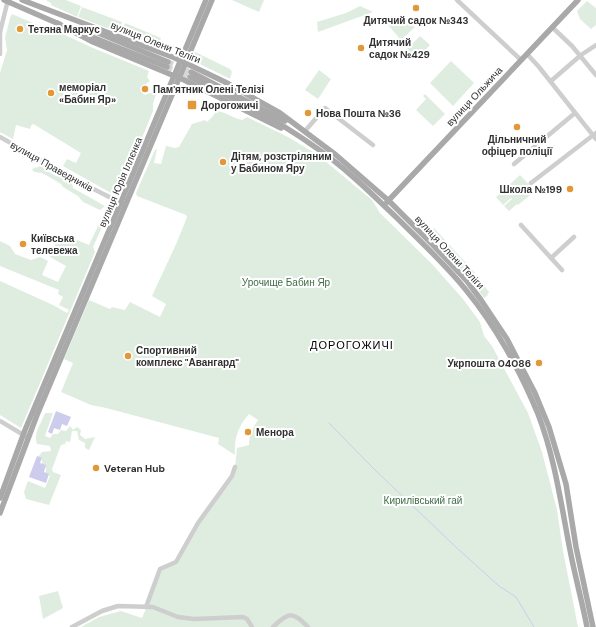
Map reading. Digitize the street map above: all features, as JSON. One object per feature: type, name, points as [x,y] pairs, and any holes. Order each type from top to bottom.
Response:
[{"type":"main road","name":"вулиця Олени Теліги","points":[[7,0],[57,23],[93,42],[177,77],[300,136]]},
{"type":"main road","name":"вулиця Олени Теліги","points":[[22,0],[183,61],[259,101],[304,131],[336,155],[389,201],[467,281],[507,339],[535,393],[550,427],[566,484],[576,547],[593,627]]},
{"type":"main road","points":[[183,61],[206,0]]},
{"type":"main road","points":[[183,61],[212,0]]},
{"type":"main road","name":"вулиця Ольжича","points":[[384,206],[578,0]]},
{"type":"main road","name":"вулиця Олени Теліги","points":[[57,23],[168,64],[60,15]]},
{"type":"main road","name":"вулиця Юрія Іллєнка","points":[[0,498],[183,61]]},
{"type":"main road","name":"вулиця Олени Теліги","points":[[304,131],[191,74],[283,125],[336,162],[384,206],[450,271],[477,303],[501,340],[529,395],[544,431],[559,487],[576,582],[587,627]]},
{"type":"main road","name":"вулиця Юрія Іллєнка","points":[[0,513],[25,436]]},
{"type":"street","points":[[0,54],[0,32],[7,0]]},
{"type":"street","points":[[457,0],[521,60]]},
{"type":"street","points":[[552,27],[596,75]]},
{"type":"street","points":[[550,81],[596,44]]},
{"type":"street","points":[[527,54],[595,136],[530,184]]},
{"type":"street","points":[[304,131],[325,108],[373,145]]},
{"type":"street","points":[[514,164],[575,113]]},
{"type":"street","name":"вулиця Праведників","points":[[0,137],[70,177],[123,204]]},
{"type":"street","points":[[521,225],[562,270]]},
{"type":"street","points":[[551,258],[574,237]]},
{"type":"street","points":[[0,421],[25,436]]},
{"type":"street","points":[[146,607],[160,569],[176,562],[198,522],[232,476],[235,467]]},
{"type":"street","points":[[72,627],[110,608],[118,606],[153,607],[184,618],[206,620],[243,617],[247,619],[252,627]]},
{"type":"street","points":[[273,627],[285,618],[292,615],[297,616],[308,627]]},
{"type":"green space","points":[[46,0],[66,0],[81,6],[77,17],[51,5],[51,3]]},
{"type":"green space","points":[[232,0],[264,0],[259,12]]},
{"type":"green space","points":[[587,1],[596,8],[596,25],[591,29],[580,19],[577,11]]},
{"type":"green space","points":[[360,6],[373,12],[318,32],[317,22],[346,13]]},
{"type":"green space","points":[[82,7],[122,22],[120,33],[78,17]]},
{"type":"green space","points":[[12,14],[40,26],[52,29],[149,71],[147,77],[150,81],[140,88],[144,95],[154,92],[156,94],[153,104],[153,111],[118,197],[63,166],[67,159],[76,163],[81,153],[35,125],[32,124],[30,129],[16,125],[13,139],[0,132],[0,73],[7,50],[5,38]]},
{"type":"green space","points":[[400,20],[415,27],[401,40],[388,25]]},
{"type":"green space","points":[[125,23],[161,38],[158,46],[122,32]]},
{"type":"green space","points":[[420,36],[430,45],[416,59],[406,50]]},
{"type":"green space","points":[[195,52],[230,69],[232,72],[230,79],[194,61],[193,58]]},
{"type":"green space","points":[[451,61],[474,83],[453,106],[430,83]]},
{"type":"green space","points":[[319,70],[331,79],[318,99],[305,90]]},
{"type":"green space","points":[[425,94],[445,114],[433,126],[416,110],[426,99],[423,96]]},
{"type":"green space","points":[[216,111],[242,120],[247,117],[288,137],[318,155],[372,200],[380,213],[432,264],[463,299],[480,322],[484,336],[492,346],[528,413],[542,452],[557,510],[563,551],[578,627],[81,627],[99,617],[121,611],[142,618],[162,570],[176,564],[185,547],[235,468],[237,448],[249,445],[254,426],[258,420],[249,414],[242,424],[236,438],[235,455],[218,444],[219,438],[91,405],[61,392],[73,363],[64,359],[89,300],[110,309],[112,307],[125,310],[130,302],[160,317],[166,304],[152,296],[187,217],[186,215],[137,196],[136,193],[155,150],[157,149],[154,163],[161,164],[166,146],[175,148],[179,147],[192,124],[205,120],[207,122]]},
{"type":"green space","points":[[41,166],[52,174],[72,183],[73,188],[105,206],[100,210],[83,202],[78,196],[63,187],[61,184],[42,173],[34,172],[32,169]]},
{"type":"green space","points":[[520,175],[535,191],[509,211],[504,206],[512,199],[511,198],[503,205],[496,197]]},
{"type":"green space","points":[[99,224],[103,225],[93,247],[95,252],[21,428],[0,415],[0,281],[67,313],[69,310],[59,305],[63,297],[58,294],[59,290],[0,266],[0,241],[10,246],[15,254],[31,260],[40,257],[48,261],[42,275],[58,282],[66,266],[50,257],[59,235],[64,237],[65,235],[89,245]]},
{"type":"green space","points":[[434,228],[475,273],[469,278],[429,234]]},
{"type":"green space","points":[[476,275],[489,292],[484,298],[470,279]]},
{"type":"green space","points":[[45,413],[53,413],[45,436],[50,438],[53,434],[58,434],[61,430],[66,431],[70,426],[73,430],[77,427],[81,430],[80,435],[85,439],[95,437],[89,450],[85,448],[85,443],[79,440],[77,431],[72,431],[70,442],[66,441],[65,444],[61,445],[52,469],[53,472],[61,475],[49,505],[26,499],[24,492],[28,481],[45,488],[50,476],[46,473],[46,468],[42,464],[42,459],[38,457],[42,452],[51,451],[50,446],[37,444],[36,440],[38,428]]},
{"type":"green space","points":[[58,591],[63,608],[43,619],[39,596]]},
{"type":"water","points":[[56,411],[71,417],[67,426],[62,424],[60,430],[54,428],[52,434],[48,432]]},
{"type":"water","points":[[37,456],[42,458],[40,463],[46,465],[44,472],[49,474],[46,483],[29,477]]},
{"type":"waterway","points":[[329,423],[373,468],[458,549],[499,586],[516,597],[534,627]]},
{"type":"tunnel","points":[[168,62],[191,72]]},
{"type":"tunnel","points":[[167,67],[190,77]]},
{"type":"place","name":"Дитячий садок №343","points":[[416,8]]},
{"type":"place","name":"Тетяна Маркус","points":[[20,29]]},
{"type":"place","name":"Дитячий садок №429","points":[[361,48]]},
{"type":"place","name":"Пам'ятник Олені Телізі","points":[[145,89]]},
{"type":"place","name":"меморіал «Бабин Яр»","points":[[51,93]]},
{"type":"place","name":"Дорогожичі","points":[[192,105]]},
{"type":"place","name":"Нова Пошта №36","points":[[308,113]]},
{"type":"place","name":"Дільничний офіцер поліції","points":[[517,127]]},
{"type":"place","name":"Дітям, розстріляним у Бабином Яру","points":[[223,162]]},
{"type":"place","name":"Школа №199","points":[[570,189]]},
{"type":"place","name":"Київська телевежа","points":[[23,244]]},
{"type":"place","name":"Спортивний комплекс \"Авангард\"","points":[[128,356]]},
{"type":"place","name":"Укрпошта 04086","points":[[539,363]]},
{"type":"place","name":"Менора","points":[[248,432]]},
{"type":"place","name":"Veteran Hub","points":[[96,468]]},
{"type":"district","name":"ДОРОГОЖИЧІ","points":[[352,345]]},
{"type":"park label","name":"Урочище Бабин Яр","points":[[286,282]]},
{"type":"park label","name":"Кирилівський гай","points":[[423,500]]}]
